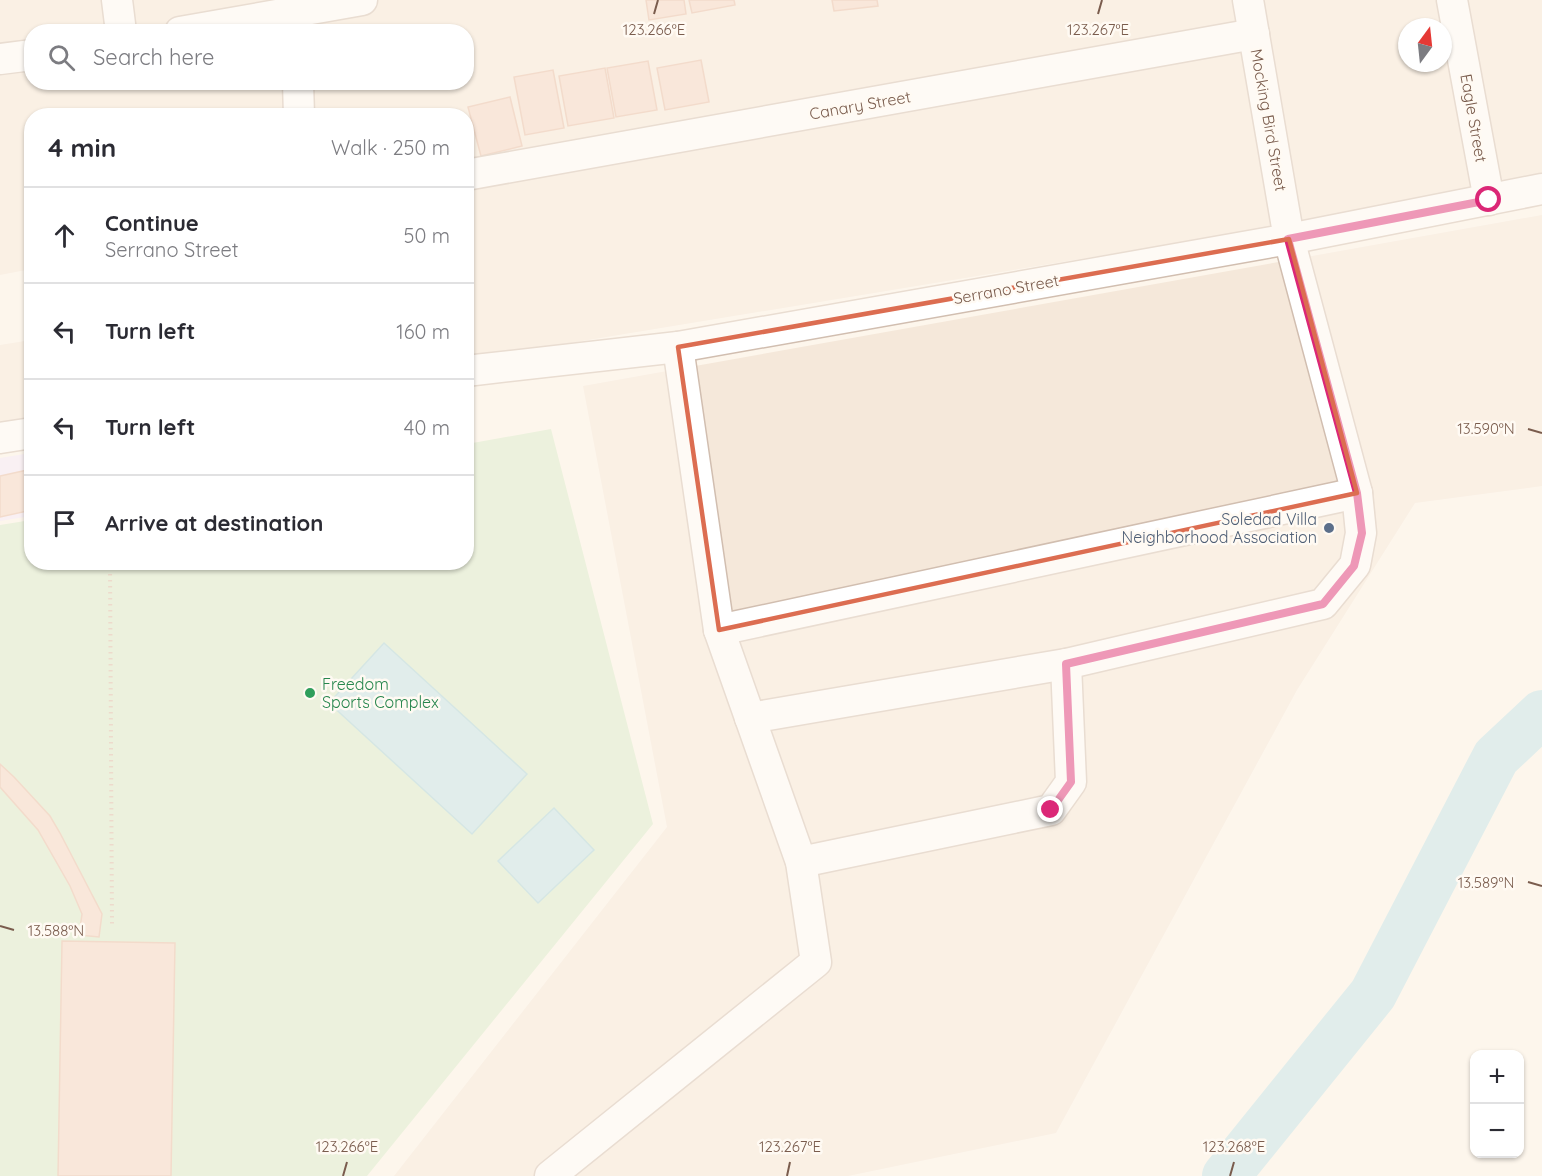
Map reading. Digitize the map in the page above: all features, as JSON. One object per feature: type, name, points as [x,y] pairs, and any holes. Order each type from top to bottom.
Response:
[{"type":"street","points":[[117,0],[120,24]]},
{"type":"street","points":[[232,24],[296,14],[362,0]]},
{"type":"street","name":"Mocking Bird Street","points":[[750,718],[1066,664],[1323,604],[1354,566],[1362,533],[1357,493],[1288,239],[1248,0]]},
{"type":"street","name":"Eagle Street","points":[[1452,0],[1489,200]]},
{"type":"street","name":"Canary Street","points":[[474,174],[1254,34]]},
{"type":"street","points":[[0,59],[24,56]]},
{"type":"street","points":[[298,90],[299,108]]},
{"type":"street","name":"Serrano Street","points":[[474,370],[678,347],[1288,239],[1542,189]]},
{"type":"street","points":[[550,1176],[816,962],[801,862],[719,630],[678,347]]},
{"type":"street","points":[[0,438],[24,434]]},
{"type":"street","points":[[719,630],[1357,493]]},
{"type":"street","points":[[801,862],[1051,810],[1071,782],[1066,664]]},
{"type":"path","points":[[110,570],[112,927]]},
{"type":"highlighted area","points":[[1289,239],[1357,493],[719,630],[678,347]]},
{"type":"shaded area","points":[[0,0],[1542,0],[1542,183],[474,359],[474,108],[24,108],[24,270],[0,275]]},
{"type":"shaded area","points":[[1542,215],[1542,486],[1415,503],[1297,690],[1056,1133],[848,1176],[394,1176],[667,827],[583,386]]},
{"type":"shaded area","points":[[24,341],[24,419],[0,423],[0,345]]},
{"type":"shaded area","points":[[24,454],[24,517],[0,521],[0,458]]},
{"type":"green space","name":"Freedom Sports Complex","points":[[551,429],[653,824],[367,1176],[0,1176],[0,525],[24,521],[24,570],[474,570],[474,443]]},
{"type":"water","points":[[384,643],[527,774],[472,834],[329,703]]},
{"type":"water","points":[[554,808],[594,850],[538,903],[498,861]]},
{"type":"building","points":[[646,0],[684,0],[686,14],[649,20]]},
{"type":"building","points":[[689,0],[734,0],[735,5],[692,13]]},
{"type":"building","points":[[832,0],[877,0],[878,6],[834,11]]},
{"type":"building","points":[[701,60],[709,102],[665,110],[657,68]]},
{"type":"building","points":[[648,61],[657,110],[616,117],[607,68]]},
{"type":"building","points":[[605,68],[614,118],[568,126],[559,76]]},
{"type":"building","points":[[553,70],[564,128],[525,135],[514,77]]},
{"type":"building","points":[[510,97],[522,146],[481,156],[474,130],[474,108],[468,107]]},
{"type":"building","points":[[24,471],[24,512],[0,517],[0,476]]},
{"type":"building","points":[[0,764],[50,816],[60,833],[102,914],[99,937],[79,935],[82,914],[70,886],[38,830],[0,787]]},
{"type":"building","points":[[62,941],[175,943],[171,1176],[58,1176]]},
{"type":"waterway","points":[[1226,1176],[1373,994],[1496,757],[1542,714]]},
{"type":"place","name":"Soledad Villa Neighborhood Association","points":[[1329,528]]},
{"type":"place","name":"Freedom Sports Complex","points":[[310,693]]},
{"type":"route","points":[[1051,810],[1071,782],[1066,664],[1323,604],[1354,566],[1362,533],[1357,493],[1288,239],[1489,200]]}]
